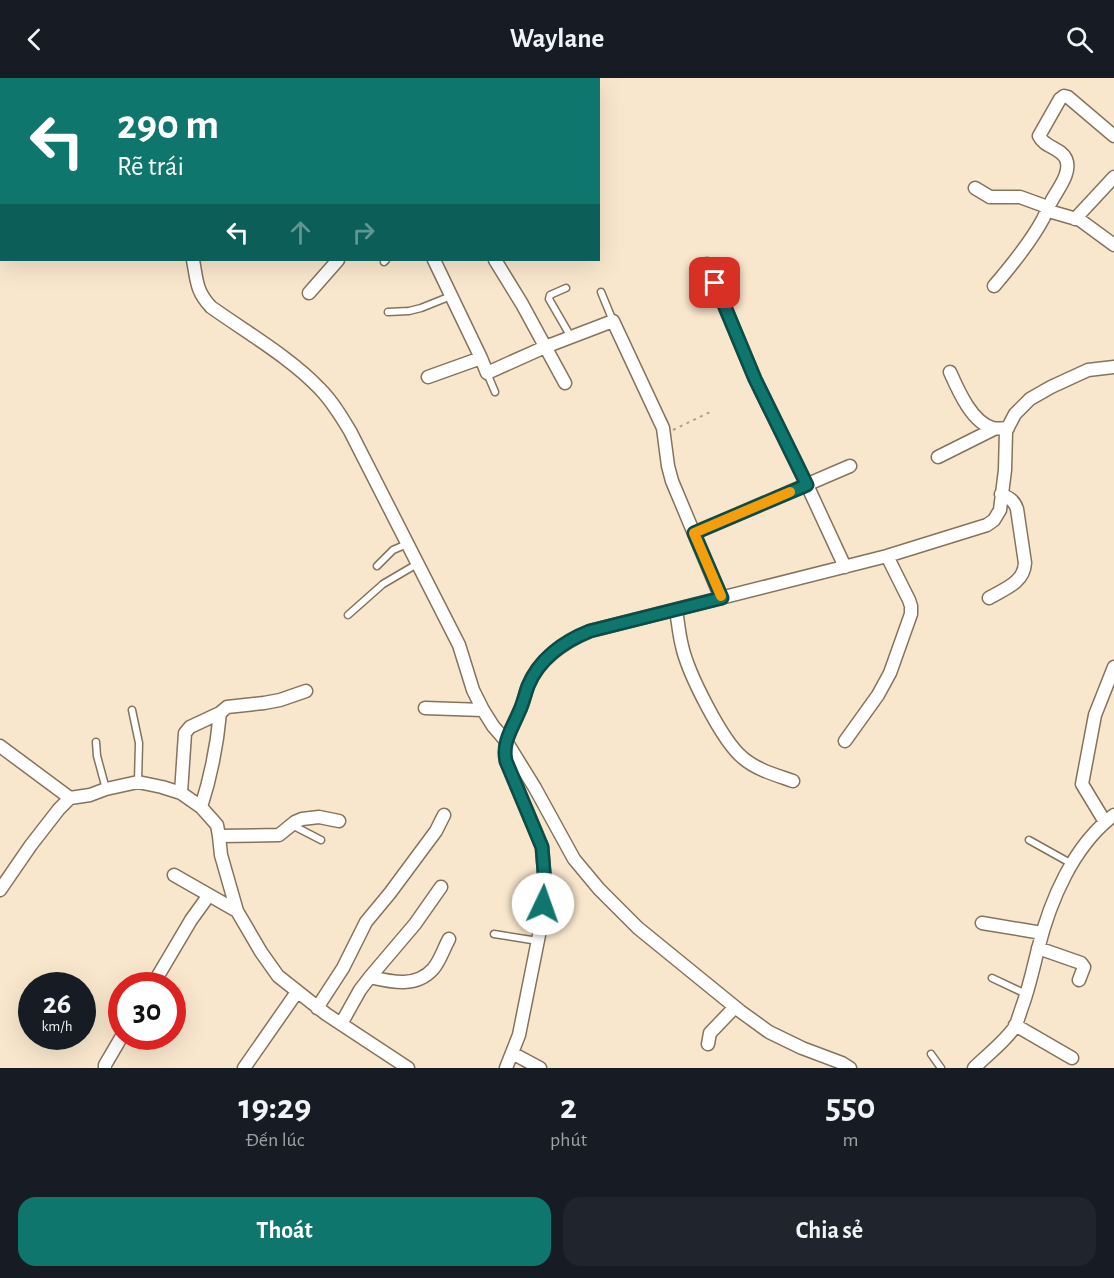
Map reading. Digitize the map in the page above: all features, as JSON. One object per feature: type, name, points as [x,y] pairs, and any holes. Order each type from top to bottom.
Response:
[{"type":"street","points":[[994,286],[1017,260],[1063,182],[1067,163],[1065,157],[1043,142],[1039,136],[1060,99],[1064,96],[1068,97],[1114,136]]},
{"type":"street","points":[[1075,219],[1114,177]]},
{"type":"street","points":[[975,188],[990,197],[1020,196],[1042,205],[1047,210],[1086,223],[1114,245]]},
{"type":"street","points":[[193,261],[198,290],[203,299],[294,365],[320,389],[350,431],[459,645],[473,690],[483,710],[506,741],[535,788],[574,859],[599,890],[638,928],[769,1032],[850,1068]]},
{"type":"street","points":[[309,293],[337,261]]},
{"type":"street","points":[[435,261],[487,373],[545,347],[613,321],[665,433],[672,481],[722,598]]},
{"type":"street","points":[[496,261],[565,383]]},
{"type":"street","points":[[707,264],[755,379],[845,567]]},
{"type":"street","points":[[428,377],[481,358]]},
{"type":"street","points":[[506,1068],[519,1035],[541,925],[545,884],[542,847],[504,754],[506,741],[529,685],[546,659],[559,647],[590,631],[887,556],[987,525],[999,513],[1005,470],[1006,431],[1015,414],[1030,399],[1051,387],[1088,370],[1114,368]]},
{"type":"street","points":[[950,372],[960,394],[979,421],[994,429]]},
{"type":"street","points":[[938,457],[994,429],[1008,428]]},
{"type":"street","points":[[694,533],[850,466]]},
{"type":"street","points":[[989,598],[1017,582],[1025,570],[1026,563],[1017,509],[1010,498],[1001,495]]},
{"type":"street","points":[[845,741],[878,695],[890,673],[911,614],[912,606],[887,556]]},
{"type":"street","points":[[676,610],[682,647],[688,666],[717,724],[730,744],[743,759],[766,772],[794,781]]},
{"type":"street","points":[[974,1068],[1015,1025],[1026,995],[1051,905],[1085,844],[1109,818],[1082,784],[1095,715],[1114,667]]},
{"type":"street","points":[[181,793],[185,733],[189,727],[220,713],[227,707],[264,704],[306,691]]},
{"type":"street","points":[[425,708],[483,710]]},
{"type":"street","points":[[201,807],[218,741],[220,713]]},
{"type":"street","points":[[0,746],[70,798]]},
{"type":"street","points":[[0,890],[31,845],[70,798],[138,782],[181,793],[201,807],[217,825],[221,855],[237,911],[278,976],[317,1008],[408,1068]]},
{"type":"street","points":[[317,1008],[343,968],[366,922],[436,831],[444,815]]},
{"type":"street","points":[[219,836],[279,835],[302,819],[311,817],[339,821]]},
{"type":"street","points":[[174,875],[237,911]]},
{"type":"street","points":[[341,1024],[360,990],[415,924],[441,887]]},
{"type":"street","points":[[160,972],[191,920],[209,895]]},
{"type":"street","points":[[982,923],[1042,933]]},
{"type":"street","points":[[370,977],[398,983],[411,982],[423,977],[433,969],[449,939]]},
{"type":"street","points":[[1038,948],[1081,963],[1084,967],[1079,980]]},
{"type":"street","points":[[244,1068],[297,992]]},
{"type":"street","points":[[708,1044],[710,1032],[735,1007]]},
{"type":"street","points":[[1015,1025],[1072,1058]]},
{"type":"street","points":[[105,1068],[114,1050]]},
{"type":"street","points":[[512,1053],[540,1068]]},
{"type":"lane","points":[[566,288],[550,295],[549,299],[571,337]]},
{"type":"lane","points":[[601,292],[613,321]]},
{"type":"lane","points":[[388,312],[421,308],[452,295]]},
{"type":"lane","points":[[487,373],[495,392]]},
{"type":"lane","points":[[377,566],[393,550],[407,544]]},
{"type":"lane","points":[[348,615],[382,584],[417,564]]},
{"type":"lane","points":[[132,710],[139,743],[138,782]]},
{"type":"lane","points":[[96,742],[97,756],[106,789]]},
{"type":"lane","points":[[292,825],[321,840]]},
{"type":"lane","points":[[1029,840],[1072,864]]},
{"type":"lane","points":[[494,934],[538,940]]},
{"type":"lane","points":[[992,978],[1026,995]]},
{"type":"lane","points":[[931,1054],[941,1068]]},
{"type":"path","points":[[665,433],[710,412]]},
{"type":"slow traffic","points":[[721,596],[694,533],[790,492]]},
{"type":"route","points":[[543,904],[545,884],[542,847],[504,754],[506,741],[529,685],[539,667],[559,647],[590,631],[722,598],[694,533],[807,485],[755,379],[715,283]]}]
